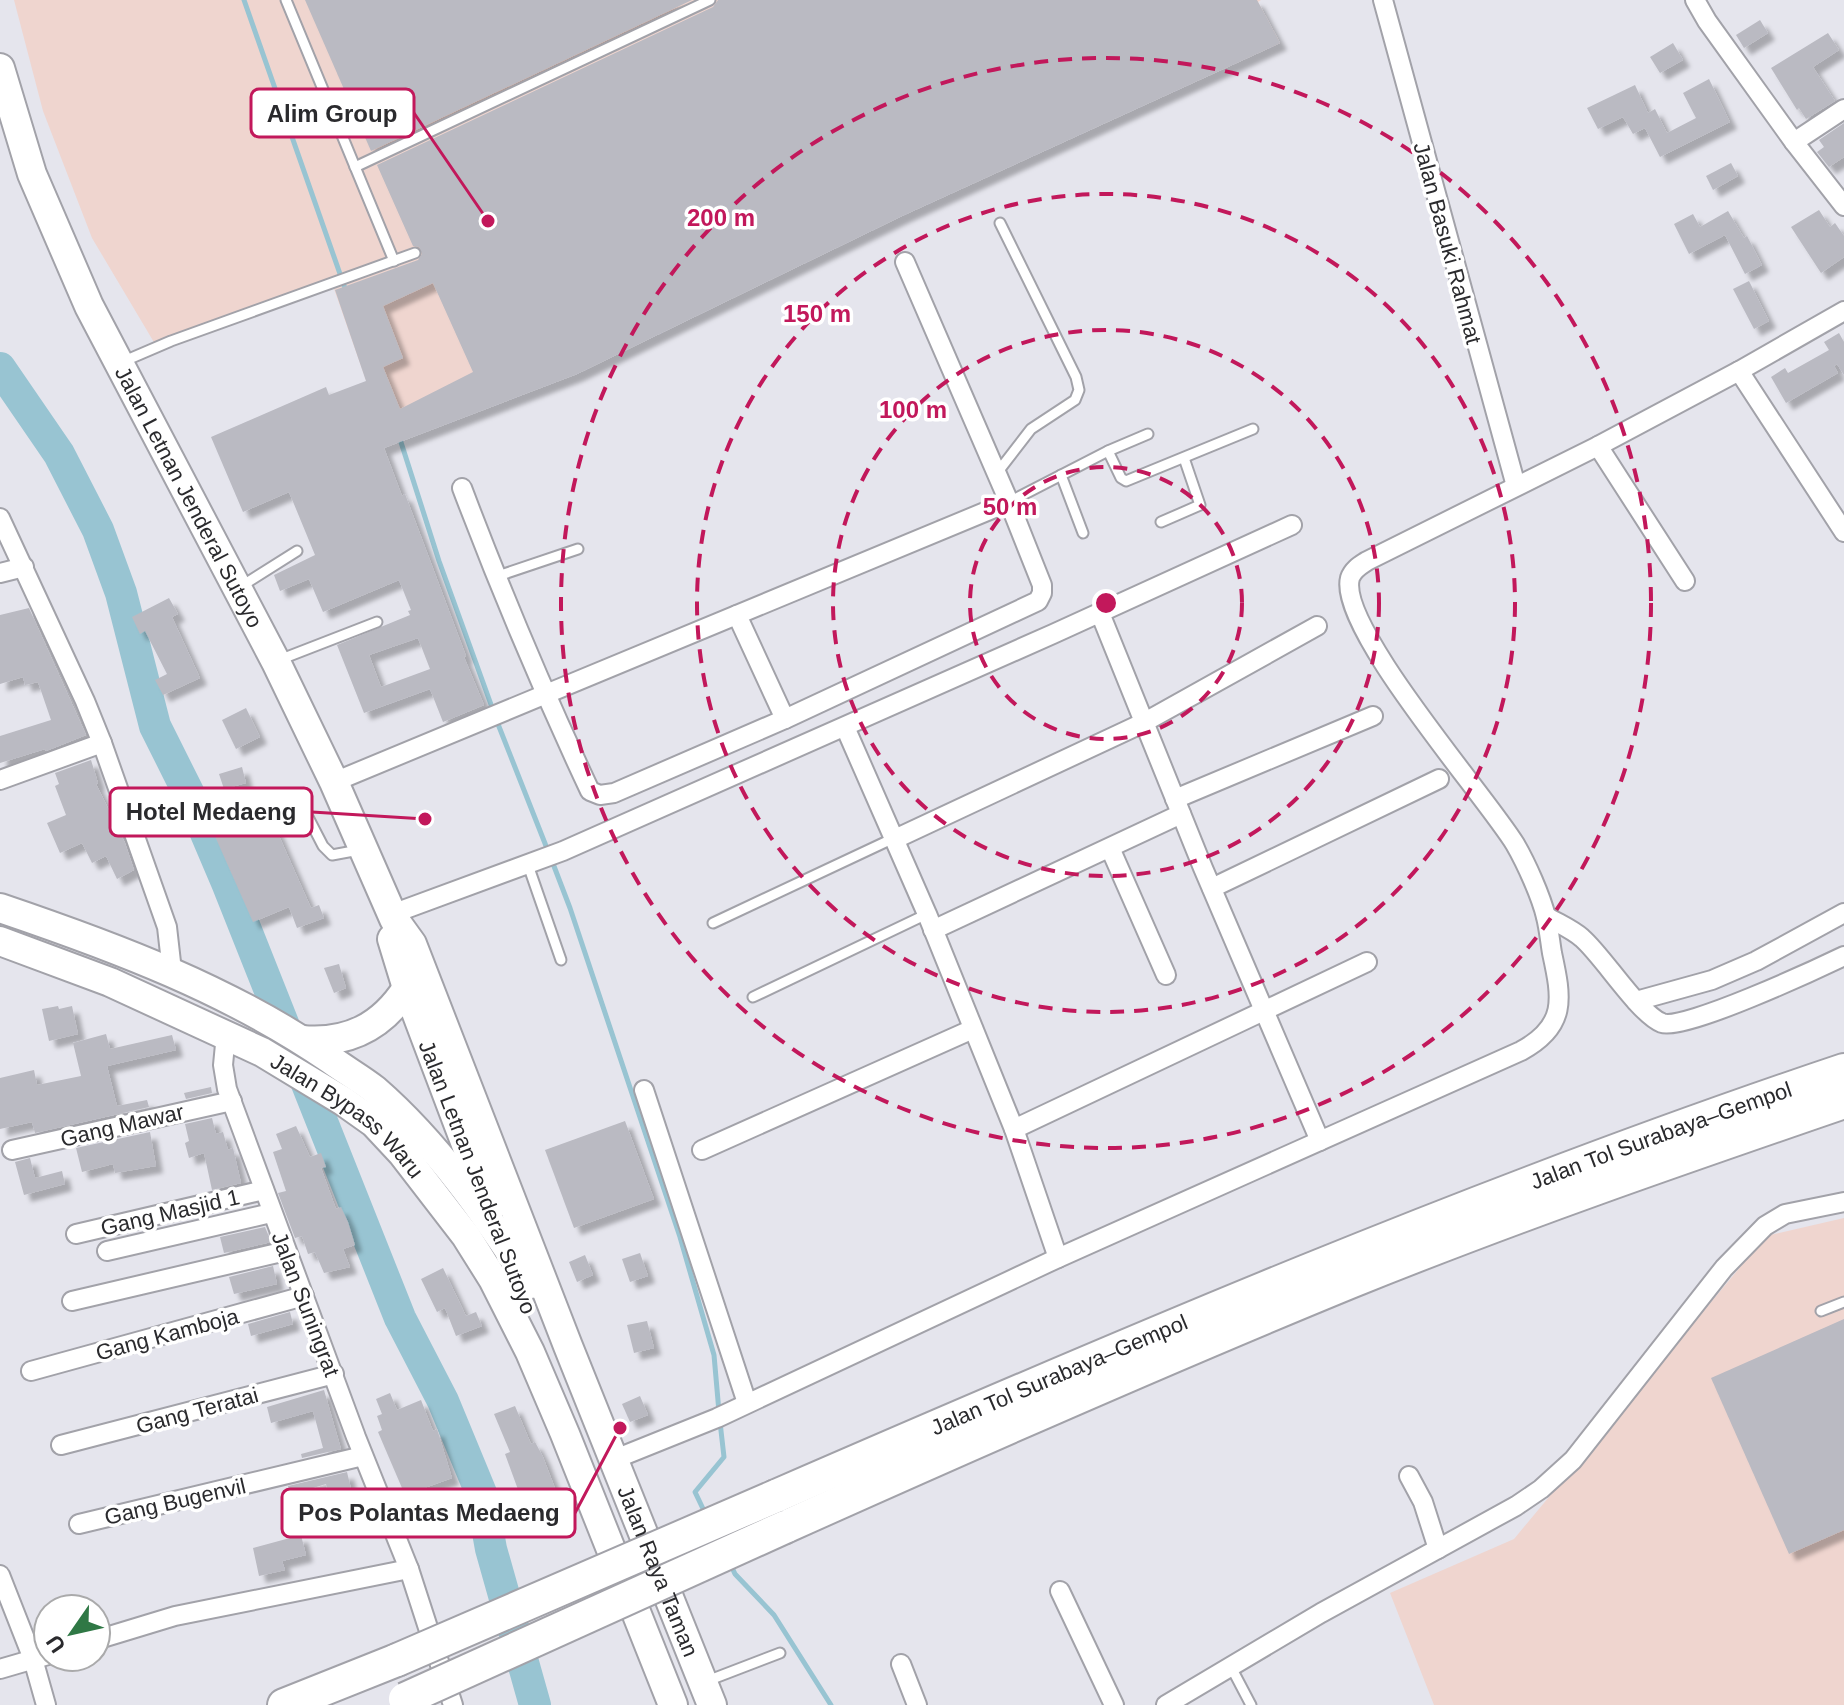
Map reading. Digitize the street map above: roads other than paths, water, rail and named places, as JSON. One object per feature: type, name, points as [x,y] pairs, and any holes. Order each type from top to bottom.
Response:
[{"type":"highway","name":"Jalan Letnan Jenderal Sutoyo","points":[[0,68],[32,174],[89,306],[276,662],[334,782],[393,916],[412,944],[568,1346]]},
{"type":"highway","name":"Jalan Bypass Waru","points":[[0,908],[172,971],[201,985],[298,1038],[372,1088],[428,1165],[493,1279],[530,1352],[565,1434]]},
{"type":"highway","name":"Jalan Letnan Jenderal Sutoyo","points":[[393,916],[392,942],[407,988],[562,1401],[565,1434]]},
{"type":"highway","name":"Jalan Bypass Waru","points":[[0,941],[110,982],[226,1034],[262,1052],[374,1123],[402,1153],[428,1165],[504,1243],[568,1346]]},
{"type":"highway","points":[[298,1038],[338,1040],[371,1027],[397,1003],[407,988]]},
{"type":"highway","name":"Jalan Tol Surabaya–Gempol","points":[[284,1705],[397,1660],[1085,1362],[1403,1230],[1726,1110],[1844,1070]]},
{"type":"highway","name":"Jalan Tol Surabaya–Gempol","points":[[398,1702],[1067,1400],[1353,1281],[1642,1171],[1844,1102]]},
{"type":"highway","name":"Jalan Raya Taman","points":[[568,1346],[708,1694]]},
{"type":"highway","name":"Jalan Raya Taman","points":[[565,1434],[673,1705]]},
{"type":"street","name":"Jalan Basuki Rahmat","points":[[1383,0],[1516,486]]},
{"type":"street","points":[[1695,0],[1794,142],[1844,206]]},
{"type":"street","points":[[1794,142],[1844,109]]},
{"type":"street","points":[[462,488],[495,577],[545,694],[590,791],[600,795],[614,793],[785,719],[1038,601],[1042,585],[905,262]]},
{"type":"street","points":[[615,1459],[717,1418],[1058,1258],[1521,1051],[1552,1028],[1558,1015],[1560,984],[1546,916],[1517,847],[1490,806],[1401,691],[1365,630],[1350,592],[1350,577],[1359,566],[1598,446],[1844,311]]},
{"type":"street","points":[[1739,371],[1844,532]]},
{"type":"street","points":[[1598,446],[1685,581]]},
{"type":"street","points":[[334,782],[1009,502]]},
{"type":"street","points":[[0,518],[102,743],[167,927],[172,971]]},
{"type":"street","points":[[393,916],[563,851],[1292,525]]},
{"type":"street","points":[[0,573],[24,567]]},
{"type":"street","points":[[1100,613],[1143,723],[1320,1141]]},
{"type":"street","points":[[737,615],[785,719]]},
{"type":"street","points":[[894,838],[1143,723],[1317,626]]},
{"type":"street","points":[[930,922],[1110,848],[1178,806],[1373,716]]},
{"type":"street","points":[[845,727],[930,922],[1014,1129],[1058,1258]]},
{"type":"street","points":[[0,780],[102,743]]},
{"type":"street","points":[[1212,888],[1439,779]]},
{"type":"street","points":[[1110,848],[1166,975]]},
{"type":"street","points":[[1636,1001],[1727,974],[1844,913]]},
{"type":"street","points":[[1546,916],[1582,938],[1636,1001],[1661,1023],[1671,1024],[1758,996],[1844,956]]},
{"type":"street","points":[[1014,1129],[1367,962]]},
{"type":"street","points":[[702,1150],[973,1029]]},
{"type":"street","name":"Jalan Suningrat","points":[[226,1034],[223,1065],[232,1101],[271,1213],[409,1569],[453,1705]]},
{"type":"street","points":[[644,1090],[742,1406]]},
{"type":"street","name":"Gang Mawar","points":[[12,1150],[232,1101]]},
{"type":"street","name":"Gang Masjid 1","points":[[76,1234],[264,1190]]},
{"type":"street","points":[[1166,1705],[1516,1506],[1557,1476],[1573,1460],[1724,1268],[1765,1226],[1785,1214],[1844,1202]]},
{"type":"street","points":[[107,1251],[271,1213]]},
{"type":"street","points":[[72,1301],[286,1251]]},
{"type":"street","name":"Gang Kamboja","points":[[31,1371],[304,1296]]},
{"type":"street","name":"Gang Teratai","points":[[61,1445],[334,1374]]},
{"type":"street","name":"Gang Bugenvil","points":[[79,1524],[363,1456]]},
{"type":"street","points":[[1409,1476],[1423,1502],[1438,1549]]},
{"type":"street","points":[[112,1635],[175,1616],[409,1569]]},
{"type":"street","points":[[0,1575],[32,1639]]},
{"type":"street","points":[[1060,1591],[1114,1705]]},
{"type":"street","points":[[0,1669],[32,1660]]},
{"type":"street","points":[[901,1664],[917,1705]]},
{"type":"street","points":[[43,1673],[46,1705]]},
{"type":"lane","points":[[286,0],[394,261]]},
{"type":"lane","points":[[355,167],[710,0]]},
{"type":"lane","points":[[996,475],[1021,439],[1075,400],[1079,390],[1076,377],[1000,223]]},
{"type":"lane","points":[[118,363],[415,253]]},
{"type":"lane","points":[[1108,451],[1121,478],[1126,481],[1253,429]]},
{"type":"lane","points":[[1009,502],[1148,434]]},
{"type":"lane","points":[[1161,522],[1200,505],[1184,458]]},
{"type":"lane","points":[[1061,475],[1083,533]]},
{"type":"lane","points":[[495,577],[578,549]]},
{"type":"lane","points":[[237,589],[297,551]]},
{"type":"lane","points":[[276,662],[377,622]]},
{"type":"lane","points":[[308,817],[323,846],[332,855],[363,850]]},
{"type":"lane","points":[[713,923],[894,838]]},
{"type":"lane","points":[[533,863],[561,960]]},
{"type":"lane","points":[[753,997],[930,922]]},
{"type":"lane","points":[[1821,1311],[1844,1302]]},
{"type":"lane","points":[[708,1694],[780,1653]]},
{"type":"lane","points":[[1231,1667],[1251,1705]]},
{"type":"waterway","points":[[244,0],[346,291]]},
{"type":"waterway","points":[[0,368],[59,454],[98,530],[121,593],[155,726],[191,798],[228,885],[400,1318],[443,1401],[481,1493],[491,1549],[535,1705]]},
{"type":"waterway","points":[[399,436],[439,561],[493,710]]},
{"type":"waterway","points":[[496,719],[548,851]]},
{"type":"waterway","points":[[552,861],[680,1237],[714,1355],[719,1412]]},
{"type":"waterway","points":[[706,1515],[695,1492],[724,1457],[720,1422]]},
{"type":"waterway","points":[[730,1563],[735,1574],[774,1615],[831,1705]]},
{"type":"place","name":"Alim Group","points":[[488,221]]},
{"type":"place","name":"Hotel Medaeng","points":[[425,819]]},
{"type":"place","name":"Pos Polantas Medaeng","points":[[620,1428]]}]
